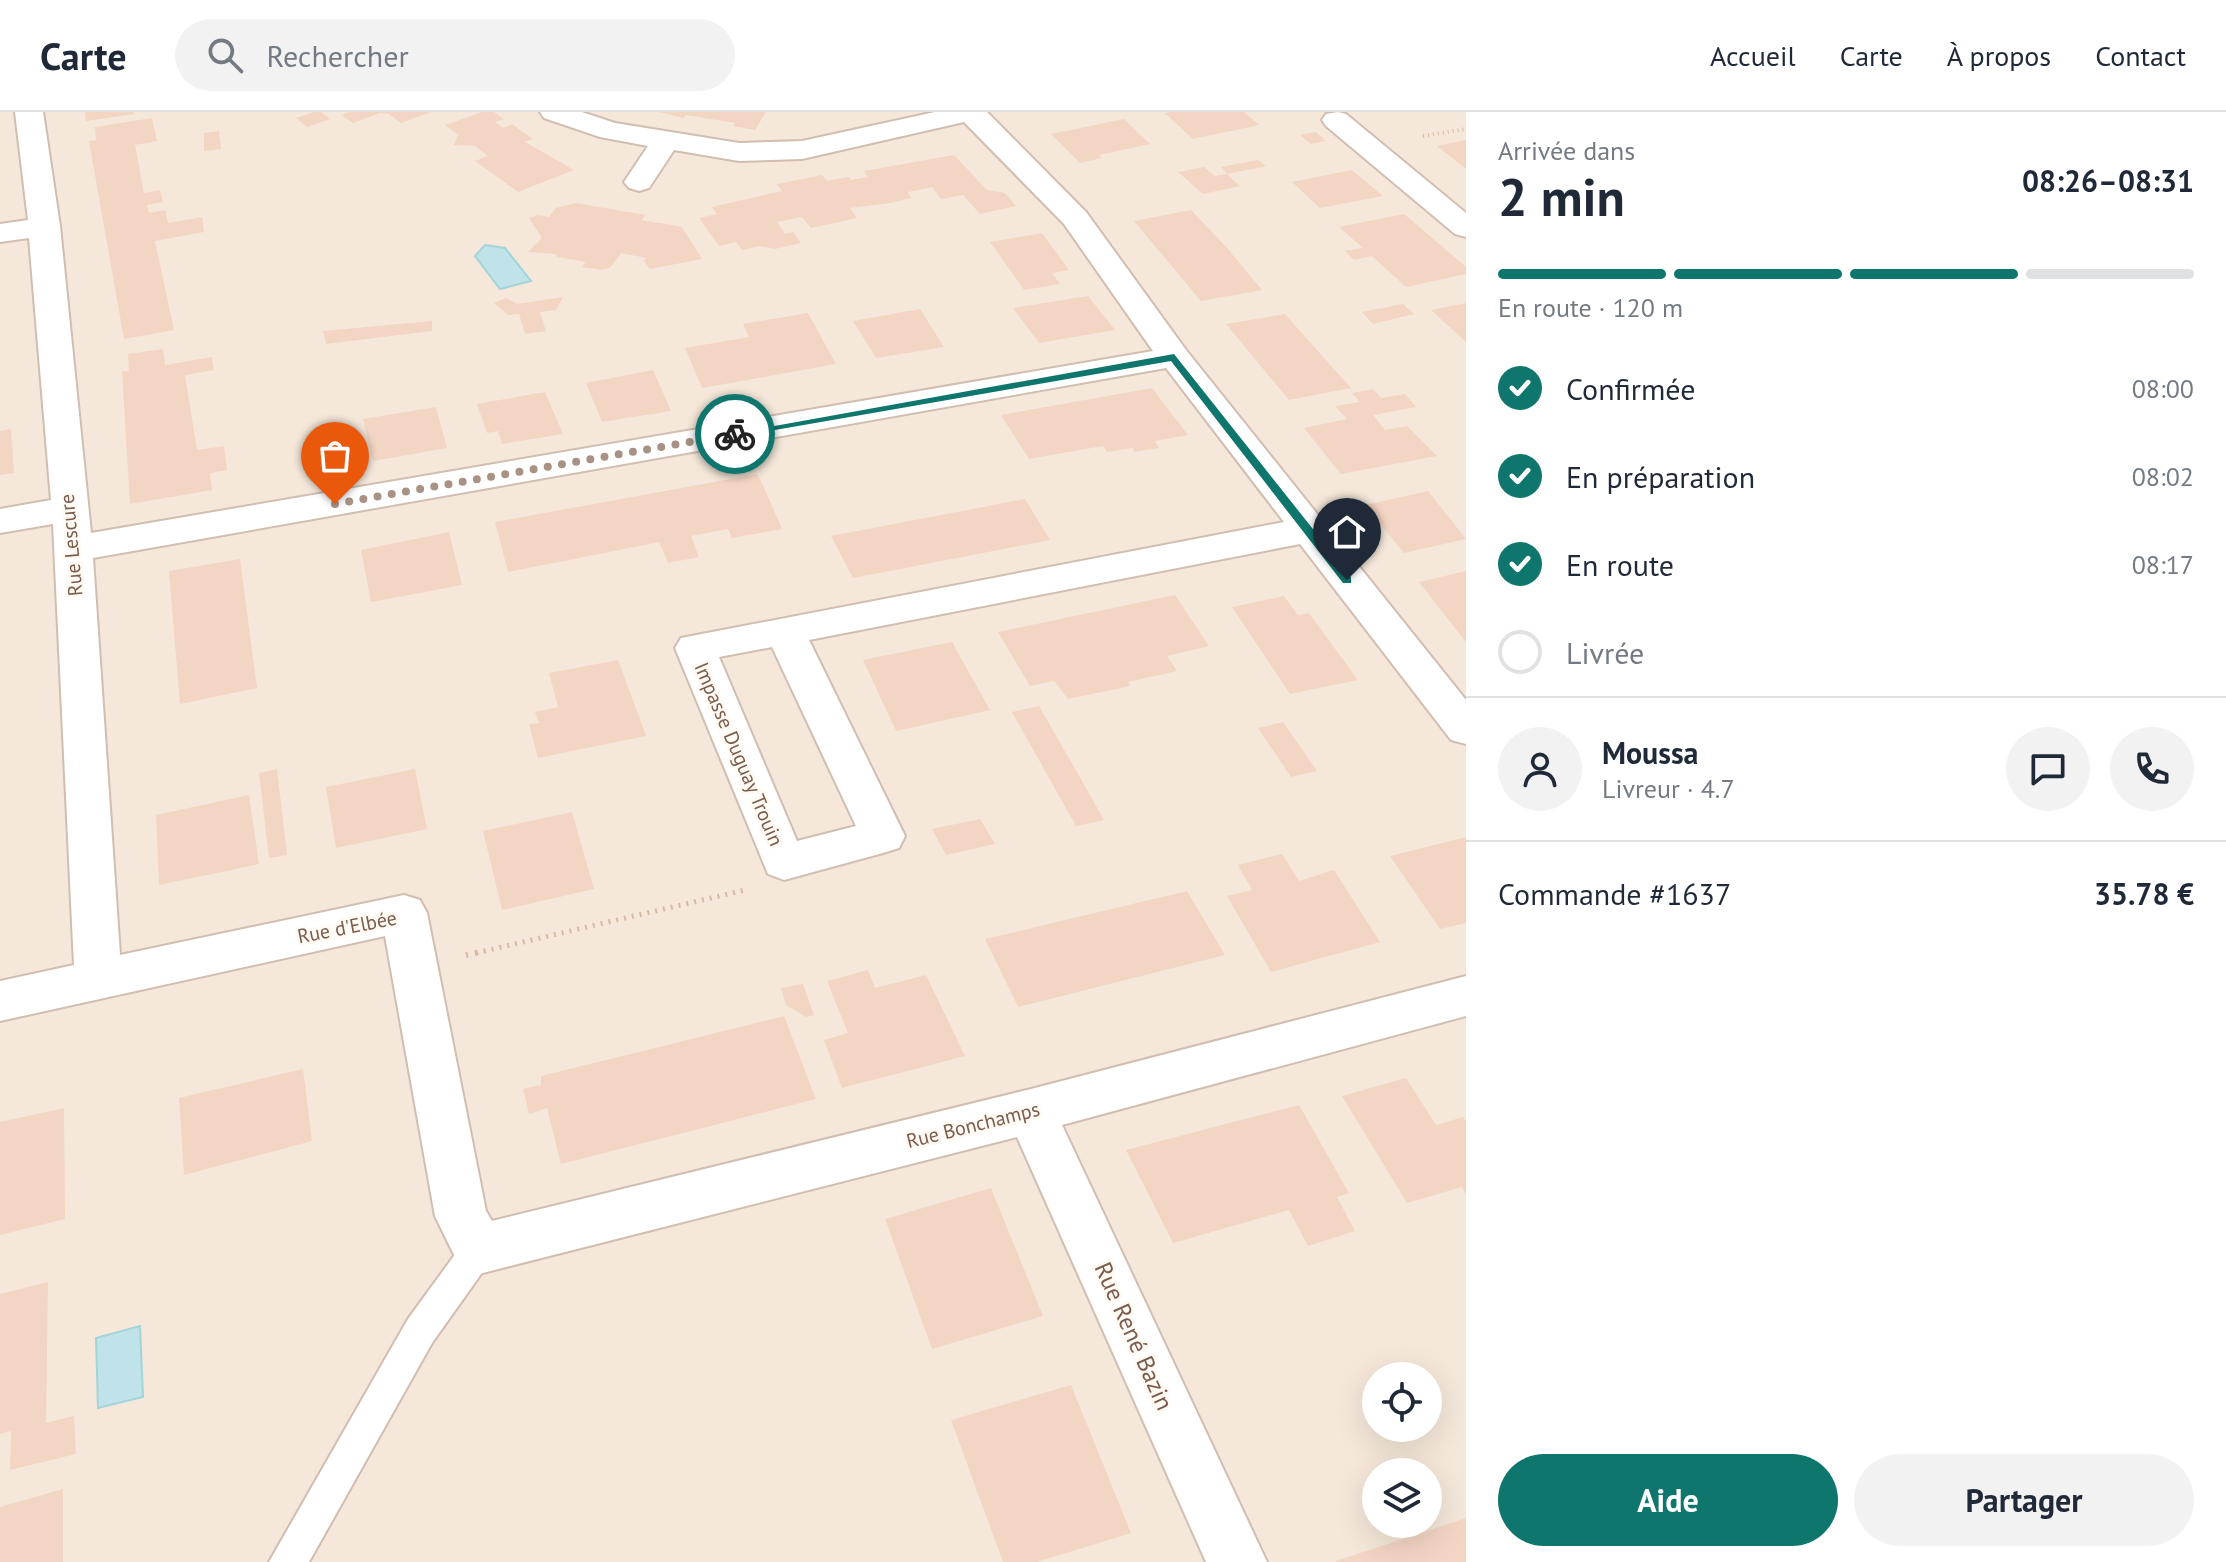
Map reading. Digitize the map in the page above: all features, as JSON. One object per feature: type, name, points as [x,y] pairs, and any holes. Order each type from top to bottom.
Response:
[{"type":"street","name":"Rue Lescure","points":[[29,112],[45,226],[73,549],[98,980]]},
{"type":"street","points":[[554,112],[610,131],[739,152],[802,150],[970,112],[1075,218],[1174,357],[1466,729]]},
{"type":"street","points":[[1336,120],[1466,228]]},
{"type":"street","points":[[639,182],[666,141]]},
{"type":"street","points":[[0,233],[45,226]]},
{"type":"street","points":[[73,549],[1174,357]]},
{"type":"street","points":[[0,521],[68,509]]},
{"type":"street","name":"Impasse Duguay Trouin","points":[[785,632],[883,836],[784,862],[695,648],[1308,530]]},
{"type":"street","name":"Rue d'Elbée","points":[[0,1001],[404,913],[461,1216],[479,1249]]},
{"type":"street","name":"Rue Bonchamps","points":[[479,1249],[1031,1111],[1466,996]]},
{"type":"street","name":"Rue René Bazin","points":[[1031,1111],[1237,1562]]},
{"type":"lane","points":[[288,1562],[420,1331],[479,1249]]},
{"type":"path","points":[[415,967],[754,888],[784,862]]},
{"type":"shaded area","points":[[0,112],[1466,112],[1466,1562],[0,1562]]},
{"type":"water","points":[[485,245],[505,248],[531,281],[500,289],[475,256]]},
{"type":"water","points":[[140,1326],[143,1397],[98,1408],[96,1338]]},
{"type":"building","points":[[85,112],[134,112],[134,114],[86,121]]},
{"type":"building","points":[[321,112],[330,119],[307,127],[296,118]]},
{"type":"building","points":[[350,112],[431,112],[401,123],[389,114],[380,113],[353,123],[342,115]]},
{"type":"building","points":[[482,112],[494,112],[504,119],[495,122],[503,128],[512,124],[533,139],[525,142],[574,170],[518,192],[475,161],[488,156],[475,146],[454,145],[458,135],[445,125]]},
{"type":"building","points":[[659,112],[766,112],[755,130],[733,126],[735,123],[686,115],[683,118]]},
{"type":"building","points":[[1244,112],[1259,125],[1193,139],[1165,113]]},
{"type":"building","points":[[152,118],[157,141],[135,145],[144,193],[160,190],[163,202],[147,205],[149,213],[165,210],[168,223],[202,217],[204,232],[155,241],[174,330],[124,339],[89,141],[96,140],[95,127]]},
{"type":"building","points":[[1124,119],[1150,144],[1099,155],[1102,158],[1080,163],[1051,134]]},
{"type":"building","points":[[219,131],[221,149],[204,151],[204,133]]},
{"type":"building","points":[[1316,132],[1326,141],[1311,144],[1300,135]]},
{"type":"building","points":[[1466,140],[1466,169],[1437,146]]},
{"type":"building","points":[[954,155],[987,190],[1005,193],[1016,206],[980,214],[963,195],[941,199],[932,187],[908,192],[911,198],[850,208],[857,218],[811,228],[802,217],[777,222],[785,234],[793,232],[801,243],[775,249],[761,246],[742,250],[736,242],[719,246],[699,218],[717,214],[712,207],[782,191],[777,184],[822,175],[827,181],[849,177],[851,180],[868,177],[864,171]]},
{"type":"building","points":[[1258,160],[1266,166],[1227,174],[1221,167]]},
{"type":"building","points":[[1204,167],[1215,176],[1227,174],[1240,186],[1203,194],[1178,172]]},
{"type":"building","points":[[1352,170],[1383,196],[1320,208],[1292,182]]},
{"type":"building","points":[[576,203],[645,215],[642,220],[682,227],[702,259],[650,269],[644,261],[646,258],[621,253],[610,268],[602,270],[582,267],[586,262],[557,257],[555,254],[528,252],[542,238],[529,218],[538,215],[549,217],[556,208]]},
{"type":"building","points":[[1191,210],[1262,290],[1201,301],[1134,221]]},
{"type":"building","points":[[1404,214],[1466,267],[1466,274],[1406,287],[1372,256],[1354,260],[1345,251],[1363,248],[1339,227]]},
{"type":"building","points":[[1042,233],[1069,270],[1052,273],[1060,284],[1024,290],[990,242]]},
{"type":"building","points":[[1088,296],[1115,330],[1039,343],[1013,308]]},
{"type":"building","points":[[563,297],[556,310],[540,312],[546,331],[525,334],[519,314],[508,315],[494,303],[506,298],[517,304]]},
{"type":"building","points":[[1466,303],[1466,342],[1431,310]]},
{"type":"building","points":[[1403,304],[1414,314],[1373,324],[1362,312]]},
{"type":"building","points":[[920,309],[944,347],[876,358],[853,321]]},
{"type":"building","points":[[808,313],[836,364],[702,388],[685,348],[749,337],[743,324]]},
{"type":"building","points":[[1285,314],[1351,388],[1289,400],[1226,324]]},
{"type":"building","points":[[432,321],[432,331],[326,344],[323,331]]},
{"type":"building","points":[[163,349],[165,365],[212,357],[214,370],[185,375],[197,450],[224,446],[227,470],[210,473],[212,490],[130,504],[122,371],[129,371],[128,354]]},
{"type":"building","points":[[653,370],[671,411],[602,422],[586,383]]},
{"type":"building","points":[[1152,388],[1188,435],[1155,441],[1159,448],[1107,452],[1103,446],[1029,459],[1001,415]]},
{"type":"building","points":[[1373,389],[1381,398],[1405,394],[1416,407],[1373,415],[1385,430],[1407,426],[1437,456],[1341,474],[1304,428],[1347,419],[1335,406],[1360,402],[1352,393]]},
{"type":"building","points":[[545,392],[563,434],[502,444],[498,431],[487,433],[477,404]]},
{"type":"building","points":[[436,407],[447,448],[373,461],[363,419]]},
{"type":"building","points":[[11,429],[14,473],[0,475],[0,431]]},
{"type":"building","points":[[758,474],[782,529],[732,538],[728,529],[691,536],[699,557],[668,563],[659,542],[508,572],[495,522]]},
{"type":"building","points":[[1428,491],[1466,539],[1404,553],[1365,505]]},
{"type":"building","points":[[1025,499],[1050,540],[853,578],[831,536]]},
{"type":"building","points":[[449,532],[462,585],[371,602],[361,550]]},
{"type":"building","points":[[240,559],[257,688],[180,704],[169,571]]},
{"type":"building","points":[[1466,571],[1466,642],[1419,582]]},
{"type":"building","points":[[1175,595],[1209,646],[1167,656],[1177,671],[1128,682],[1131,686],[1068,699],[1054,681],[1030,686],[998,632]]},
{"type":"building","points":[[1284,596],[1298,615],[1309,613],[1358,680],[1290,694],[1232,607]]},
{"type":"building","points":[[952,642],[990,710],[896,731],[863,660]]},
{"type":"building","points":[[618,660],[646,736],[538,758],[529,724],[539,723],[535,712],[558,707],[549,673]]},
{"type":"building","points":[[1039,706],[1104,820],[1076,826],[1012,712]]},
{"type":"building","points":[[1283,722],[1317,771],[1291,777],[1258,728]]},
{"type":"building","points":[[277,769],[287,855],[269,858],[259,773]]},
{"type":"building","points":[[415,769],[427,829],[336,848],[326,787]]},
{"type":"building","points":[[249,795],[259,864],[159,885],[156,815]]},
{"type":"building","points":[[572,812],[594,889],[502,910],[483,831]]},
{"type":"building","points":[[980,819],[995,844],[946,855],[932,829]]},
{"type":"building","points":[[1466,837],[1466,923],[1440,929],[1390,856]]},
{"type":"building","points":[[1282,854],[1299,881],[1334,870],[1380,942],[1271,972],[1227,896],[1252,890],[1238,865]]},
{"type":"building","points":[[1187,891],[1225,955],[1018,1007],[985,939]]},
{"type":"building","points":[[868,970],[875,988],[926,975],[965,1056],[842,1088],[824,1040],[848,1033],[827,981]]},
{"type":"building","points":[[803,984],[814,1015],[806,1017],[786,1005],[781,988]]},
{"type":"building","points":[[784,1016],[816,1099],[561,1164],[547,1108],[529,1114],[523,1089],[541,1085],[541,1076]]},
{"type":"building","points":[[303,1069],[312,1141],[184,1175],[179,1098]]},
{"type":"building","points":[[1406,1078],[1436,1125],[1463,1117],[1466,1121],[1466,1195],[1462,1187],[1407,1203],[1342,1096]]},
{"type":"building","points":[[1299,1105],[1349,1193],[1337,1197],[1355,1231],[1308,1246],[1289,1210],[1173,1243],[1126,1150]]},
{"type":"building","points":[[64,1108],[65,1219],[0,1235],[0,1122]]},
{"type":"building","points":[[991,1188],[1043,1316],[932,1349],[885,1219]]},
{"type":"building","points":[[48,1282],[46,1423],[74,1416],[76,1454],[10,1470],[11,1431],[0,1434],[0,1294]]},
{"type":"building","points":[[1071,1385],[1131,1533],[1037,1562],[1003,1562],[951,1420]]},
{"type":"building","points":[[63,1489],[63,1562],[0,1562],[0,1507]]},
{"type":"building","points":[[1466,1518],[1466,1562],[1336,1562],[1406,1538],[1442,1538],[1442,1526]]},
{"type":"way so far","points":[[335,504],[735,434]]},
{"type":"route","points":[[735,434],[1174,357],[1347,580]]}]
